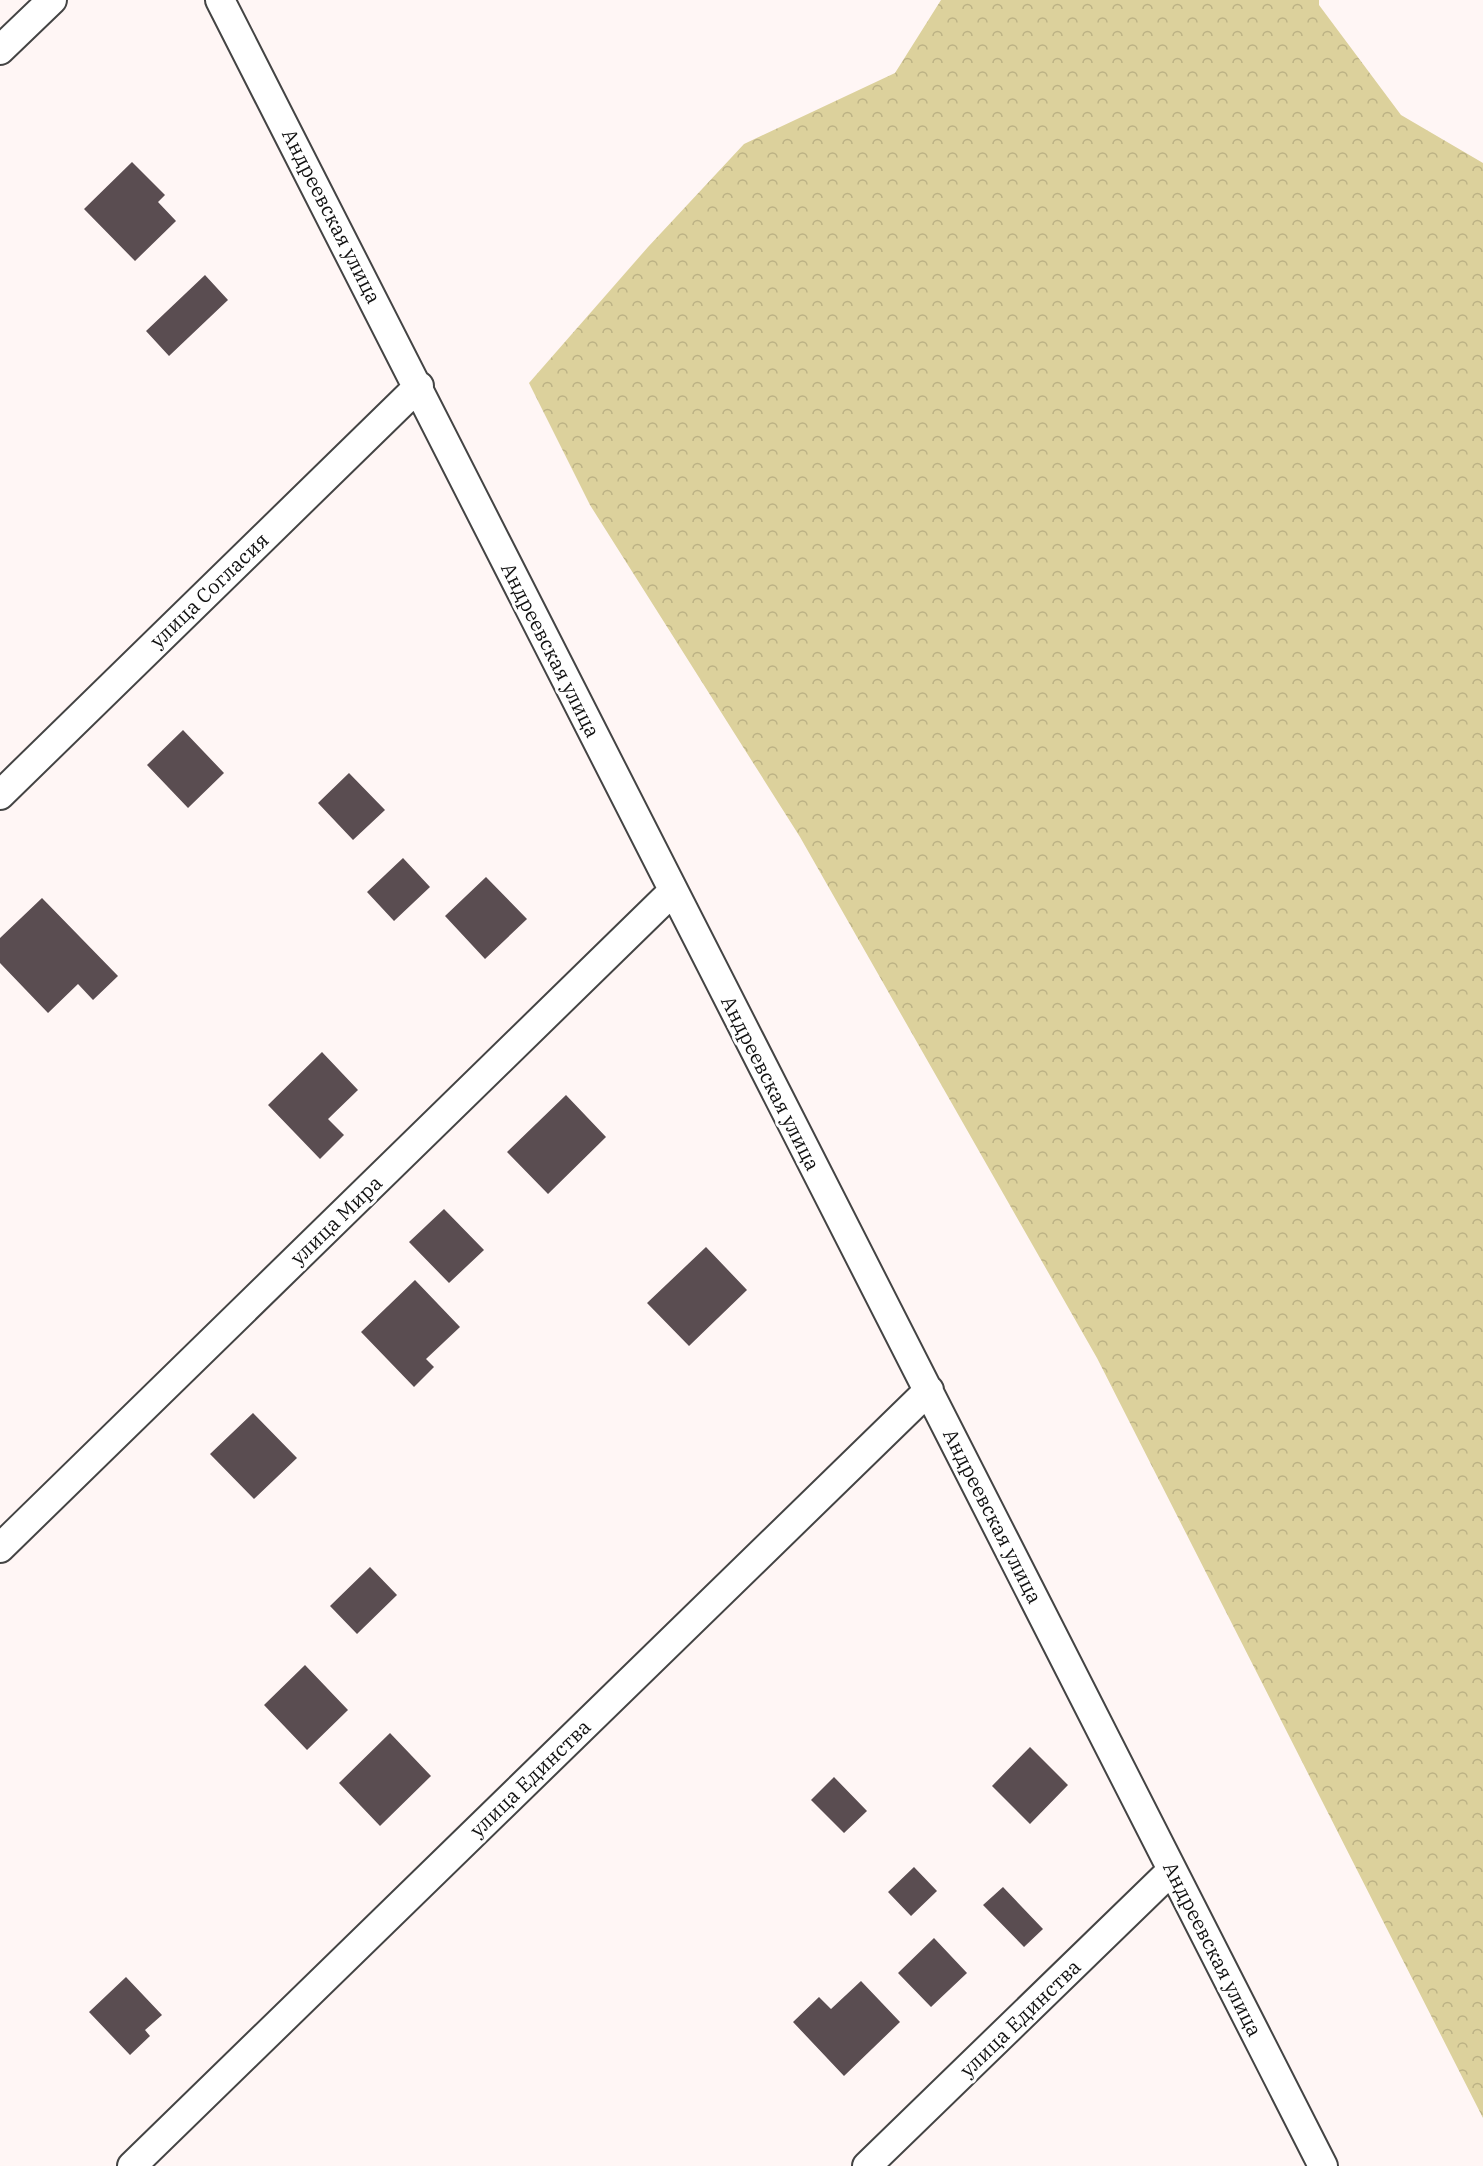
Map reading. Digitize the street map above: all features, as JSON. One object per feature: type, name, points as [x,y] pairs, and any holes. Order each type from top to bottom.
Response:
[{"type":"street","points":[[0,50],[51,0]]},
{"type":"street","name":"Андреевская улица","points":[[220,0],[419,386],[672,892],[929,1390],[1323,2166]]},
{"type":"street","name":"улица Согласия","points":[[0,795],[419,386]]},
{"type":"street","name":"улица Мира","points":[[0,1548],[672,892]]},
{"type":"street","name":"улица Единства","points":[[132,2166],[929,1390]]},
{"type":"street","name":"улица Единства","points":[[867,2166],[1172,1870]]},
{"type":"green space","points":[[941,0],[1319,0],[1319,5],[1401,115],[1483,163],[1483,2118],[1097,1358],[800,837],[590,505],[529,383],[648,247],[744,144],[895,73]]},
{"type":"building","points":[[132,162],[165,195],[158,202],[176,221],[135,261],[84,209]]},
{"type":"building","points":[[205,275],[228,300],[169,356],[146,331]]},
{"type":"building","points":[[183,730],[224,773],[188,808],[147,765]]},
{"type":"building","points":[[349,773],[385,810],[353,840],[318,803]]},
{"type":"building","points":[[403,858],[430,887],[394,921],[367,892]]},
{"type":"building","points":[[486,877],[527,919],[485,959],[445,916]]},
{"type":"building","points":[[42,898],[118,976],[93,1000],[78,984],[48,1013],[0,963],[0,938]]},
{"type":"building","points":[[322,1052],[358,1090],[328,1119],[344,1135],[320,1159],[268,1105]]},
{"type":"building","points":[[566,1095],[606,1137],[548,1194],[507,1152]]},
{"type":"building","points":[[444,1209],[484,1250],[449,1283],[409,1242]]},
{"type":"building","points":[[706,1247],[747,1290],[689,1346],[647,1303]]},
{"type":"building","points":[[415,1280],[460,1327],[426,1359],[434,1367],[414,1387],[361,1332]]},
{"type":"building","points":[[253,1413],[297,1458],[254,1499],[210,1454]]},
{"type":"building","points":[[370,1567],[397,1595],[357,1634],[330,1606]]},
{"type":"building","points":[[305,1665],[348,1710],[307,1750],[264,1705]]},
{"type":"building","points":[[390,1733],[431,1776],[380,1826],[339,1783]]},
{"type":"building","points":[[1030,1747],[1068,1785],[1030,1824],[992,1786]]},
{"type":"building","points":[[834,1777],[867,1811],[844,1833],[811,1800]]},
{"type":"building","points":[[914,1867],[937,1891],[911,1916],[888,1892]]},
{"type":"building","points":[[1003,1887],[1043,1929],[1024,1947],[983,1905]]},
{"type":"building","points":[[934,1938],[967,1973],[931,2007],[898,1973]]},
{"type":"building","points":[[126,1977],[162,2015],[145,2030],[150,2036],[130,2055],[89,2012]]},
{"type":"building","points":[[861,1981],[900,2022],[844,2076],[793,2022],[819,1997],[831,2009]]}]
